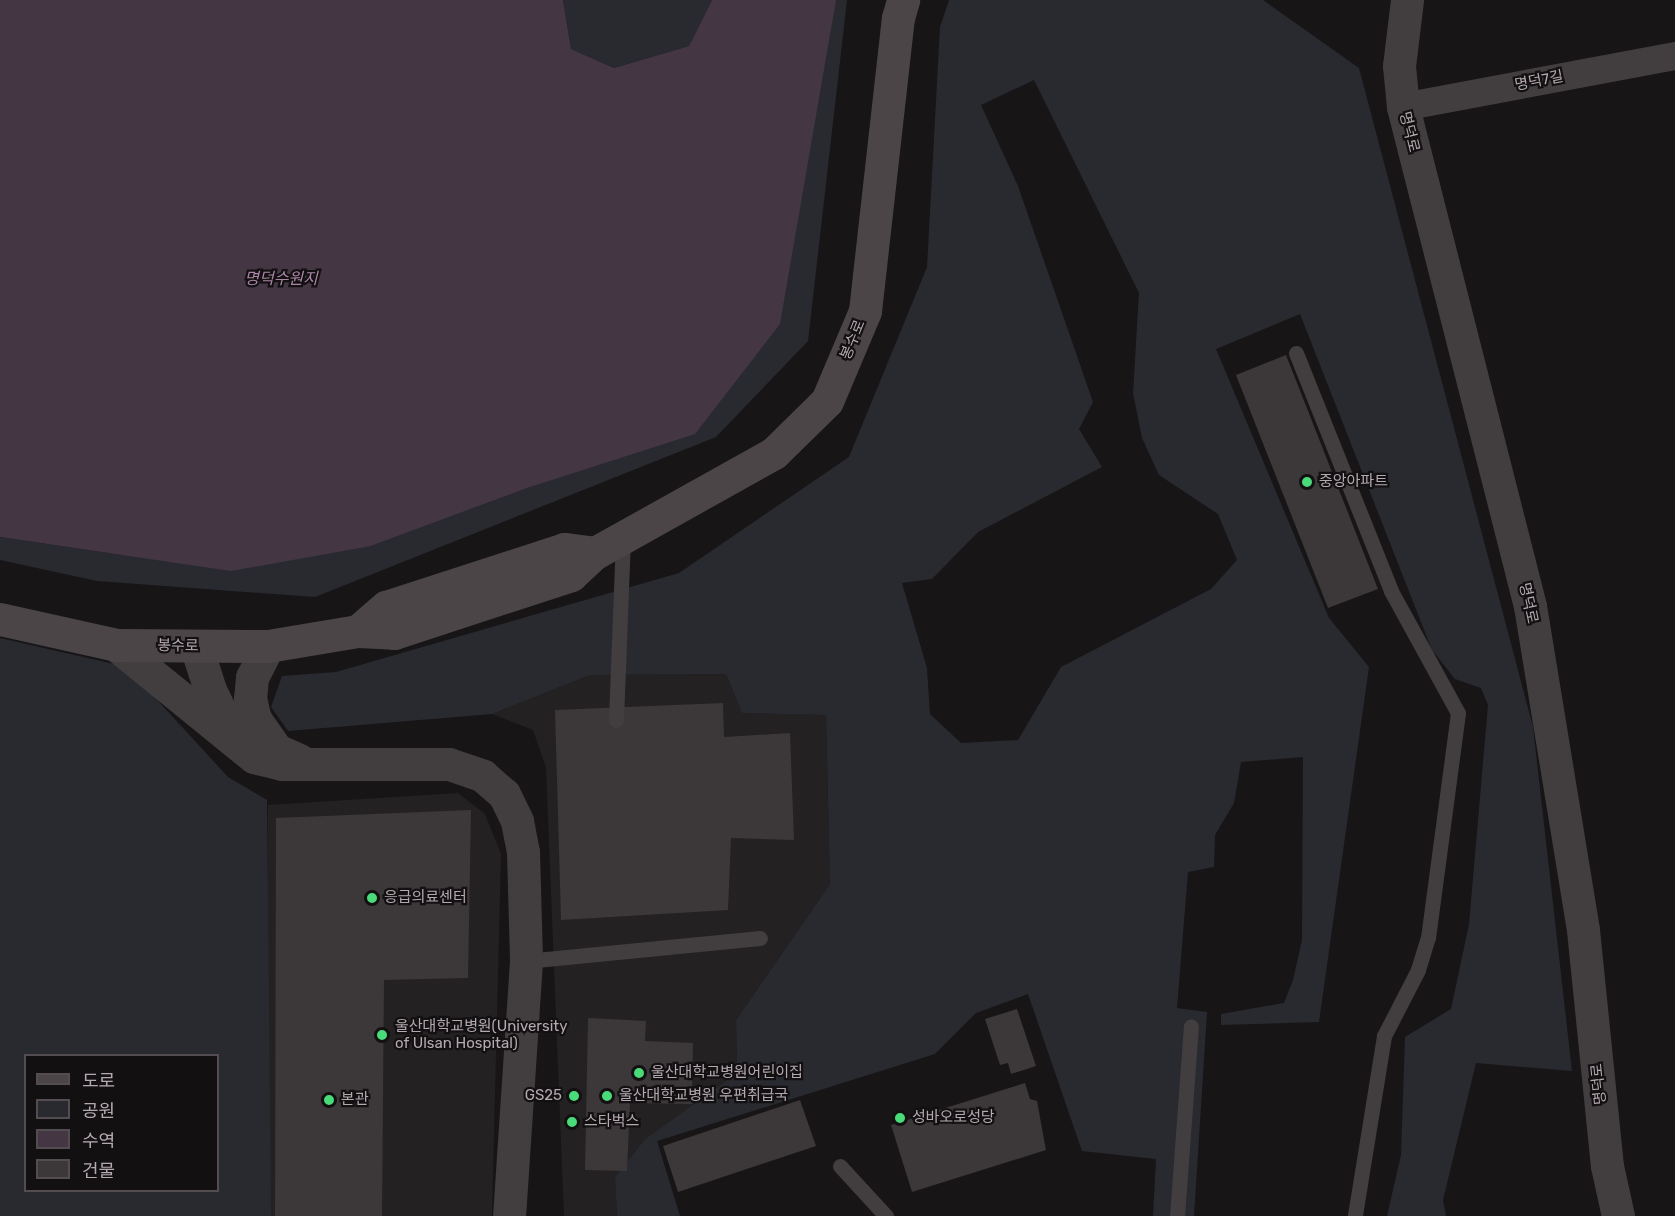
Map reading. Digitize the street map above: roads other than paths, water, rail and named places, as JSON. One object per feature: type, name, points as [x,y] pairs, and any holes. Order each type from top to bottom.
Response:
[{"type":"main road","name":"봉수로","points":[[0,619],[116,645],[268,646],[358,631],[394,633],[571,575],[609,546],[774,453],[827,401],[865,311],[898,18],[903,0]]},
{"type":"street","name":"명덕로","points":[[1407,0],[1399,66],[1402,107],[1530,606],[1583,930],[1607,1166],[1618,1216]]},
{"type":"street","name":"명덕7길","points":[[1402,107],[1675,56]]},
{"type":"street","points":[[116,645],[244,748],[268,762],[449,764],[483,776],[504,794],[518,821],[523,852],[526,961],[509,1216]]},
{"type":"street","points":[[196,646],[221,716],[244,748]]},
{"type":"street","points":[[268,646],[252,677],[250,698],[255,719],[277,750],[293,759],[321,764]]},
{"type":"lane","points":[[1296,353],[1390,591],[1458,713],[1428,937],[1418,970],[1384,1036],[1355,1216]]},
{"type":"lane","points":[[609,546],[616,720]]},
{"type":"lane","points":[[526,961],[760,938]]},
{"type":"lane","points":[[1177,1216],[1191,1026]]},
{"type":"lane","points":[[840,1166],[886,1216]]},
{"type":"water","name":"명덕수원지","points":[[0,0],[563,0],[571,49],[614,68],[689,46],[712,0],[836,0],[780,324],[695,434],[530,487],[371,546],[231,571],[0,537]]},
{"type":"place","name":"중앙아파트","points":[[1307,482]]},
{"type":"place","name":"응급의료센터","points":[[372,898]]},
{"type":"place","name":"울산대학교병원(University of Ulsan Hospital)","points":[[382,1035]]},
{"type":"place","name":"울산대학교병원어린이집","points":[[639,1073]]},
{"type":"place","name":"GS25","points":[[574,1096]]},
{"type":"place","name":"울산대학교병원 우편취급국","points":[[607,1096]]},
{"type":"place","name":"본관","points":[[329,1100]]},
{"type":"place","name":"성바오로성당","points":[[900,1118]]},
{"type":"place","name":"스타벅스","points":[[572,1122]]}]
